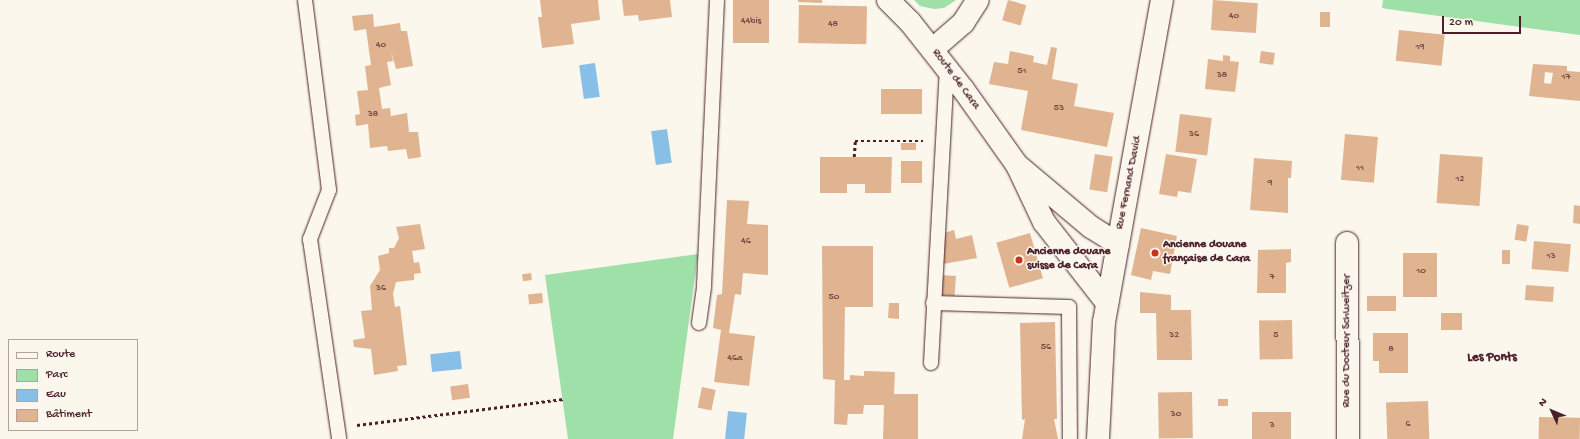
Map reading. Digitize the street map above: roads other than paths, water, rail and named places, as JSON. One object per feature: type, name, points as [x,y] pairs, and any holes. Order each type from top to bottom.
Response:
[{"type":"street","name":"Route de Cara","points":[[888,0],[933,49],[947,67],[1017,165],[1038,214],[1107,303]]},
{"type":"street","points":[[933,49],[963,23],[978,0]]},
{"type":"street","name":"Rue Fernand David","points":[[1098,439],[1100,366],[1107,303],[1162,0]]},
{"type":"street","name":"Route de Cara","points":[[1017,165],[1091,227],[1118,244]]},
{"type":"street","name":"Rue du Docteur Schweitzer","points":[[1347,243],[1348,439]]},
{"type":"lane","points":[[305,0],[329,190],[310,239],[338,433]]},
{"type":"lane","points":[[699,323],[704,286],[717,0]]},
{"type":"lane","points":[[931,363],[933,303],[947,67]]},
{"type":"lane","points":[[933,303],[1069,308],[1070,439]]},
{"type":"water","points":[[595,63],[600,97],[584,99],[579,65]]},
{"type":"water","points":[[667,129],[672,163],[656,165],[651,131]]},
{"type":"water","points":[[460,351],[462,369],[432,372],[430,354]]},
{"type":"water","points":[[728,411],[747,413],[744,439],[725,439]]},
{"type":"place","name":"Ancienne douane française de Cara","points":[[1155,253]]},
{"type":"place","name":"Ancienne douane suisse de Cara","points":[[1019,260]]},
{"type":"district","name":"Les Ponts","points":[[1492,358]]}]
